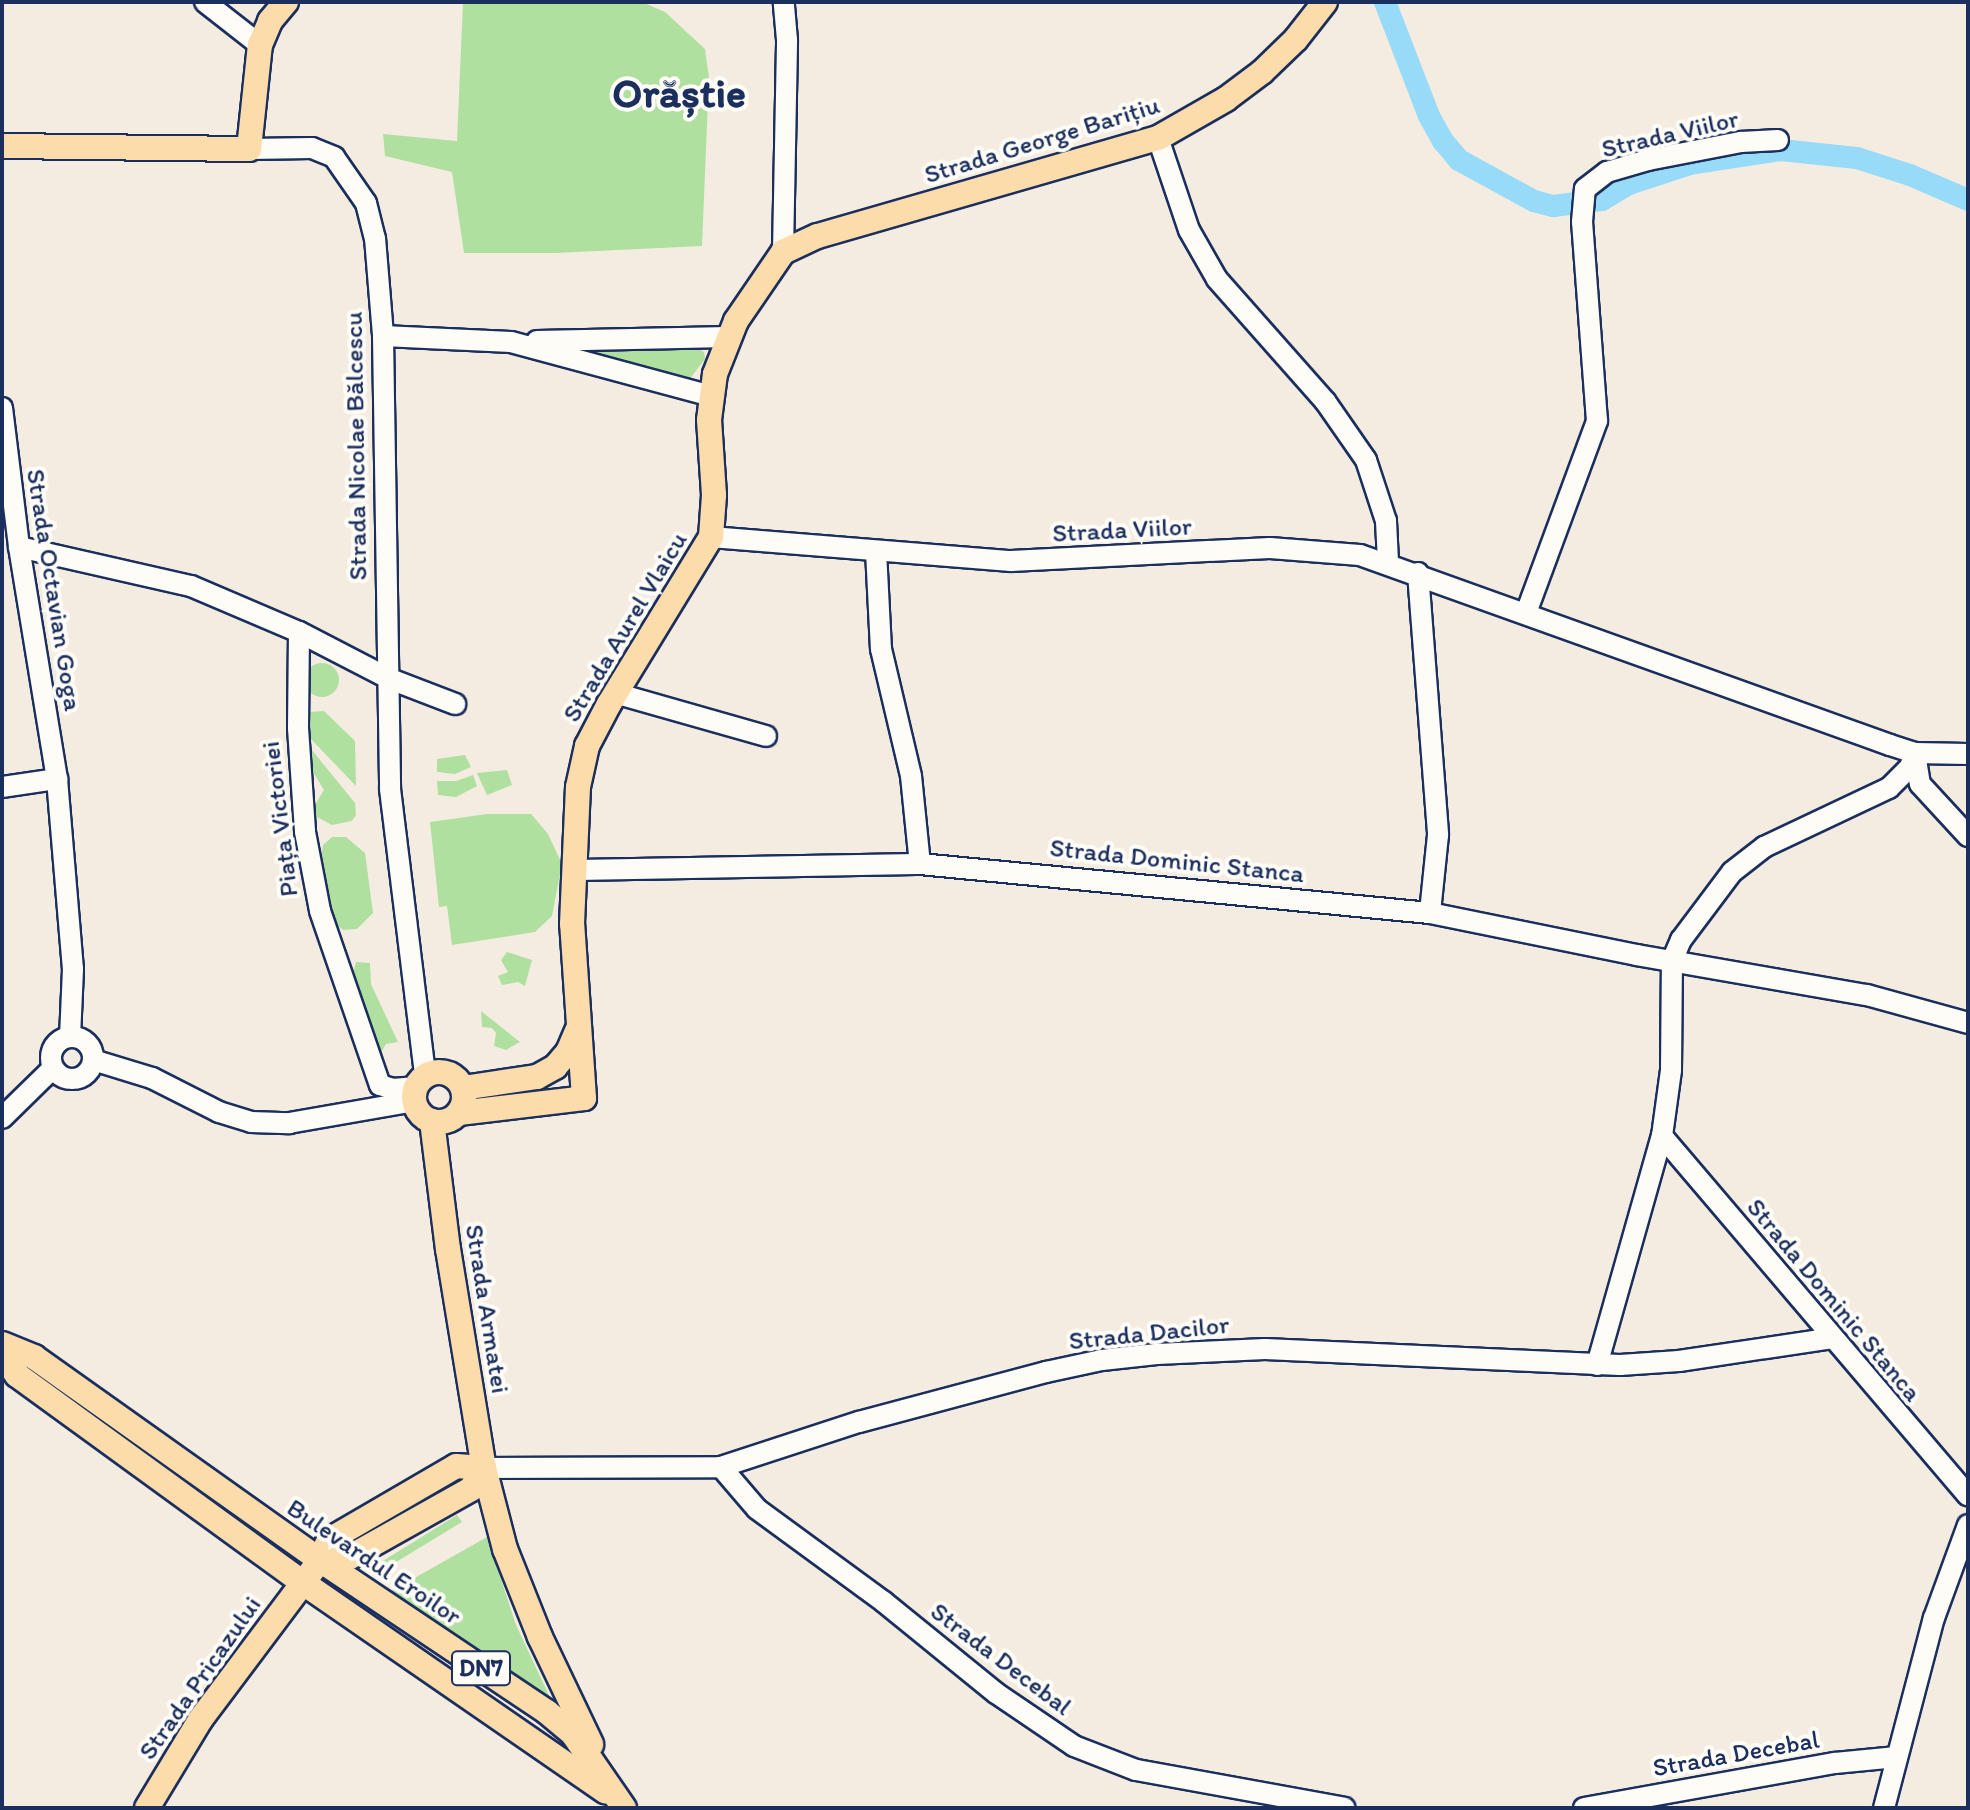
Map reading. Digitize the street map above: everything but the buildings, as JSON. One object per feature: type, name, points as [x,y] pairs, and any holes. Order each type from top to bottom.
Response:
[{"type":"main road","points":[[249,149],[260,45],[270,21],[286,2]]},
{"type":"main road","name":"Strada George Barițiu","points":[[783,252],[818,236],[1158,138],[1226,99],[1262,72],[1296,39],[1325,2]]},
{"type":"main road","name":"Strada Nicolae Bălcescu","points":[[2,146],[249,149]]},
{"type":"main road","points":[[711,537],[711,396],[728,337],[753,291],[783,252]]},
{"type":"main road","name":"Strada Aurel Vlaicu","points":[[573,870],[578,787],[587,746],[615,693],[711,537]]},
{"type":"main road","points":[[448,1118],[465,1101],[463,1088],[447,1073],[419,1088],[418,1110],[448,1118],[584,1098],[572,924],[573,870]]},
{"type":"main road","points":[[463,1088],[537,1077],[555,1067],[568,1052],[578,1028]]},
{"type":"main road","name":"Strada Armatei","points":[[448,1118],[436,1159],[484,1468],[505,1549],[534,1622],[621,1804]]},
{"type":"main road","name":"Bulevardul Eroilor","points":[[2,1344],[34,1357],[320,1560],[547,1712],[573,1734],[621,1804]]},
{"type":"main road","name":"DN7","points":[[2,1355],[17,1375],[302,1582],[621,1804]]},
{"type":"main road","points":[[302,1582],[320,1560],[350,1557],[471,1489],[484,1468]]},
{"type":"main road","name":"Strada Pricazului","points":[[147,1808],[200,1720],[302,1582]]},
{"type":"street","points":[[205,2],[260,45]]},
{"type":"street","points":[[783,252],[787,40],[784,2]]},
{"type":"street","points":[[1158,138],[1189,230],[1217,279],[1325,401],[1366,460],[1386,521],[1388,562]]},
{"type":"street","name":"Strada Viilor","points":[[1526,613],[1597,421],[1582,222],[1585,189],[1607,172],[1648,160],[1741,142],[1778,140]]},
{"type":"street","name":"Strada Nicolae Bălcescu","points":[[249,149],[312,148],[334,157],[366,203],[375,238],[383,336],[390,679],[388,745],[419,1088]]},
{"type":"street","points":[[383,336],[511,342],[728,337]]},
{"type":"street","points":[[511,342],[711,396]]},
{"type":"street","name":"Strada Octavian Goga","points":[[2,408],[19,547],[57,779],[73,969],[70,1037]]},
{"type":"street","name":"Strada Viilor","points":[[711,537],[1025,561],[1299,547],[1388,562],[1915,753],[1968,754]]},
{"type":"street","points":[[19,547],[191,586],[299,632],[390,679],[455,704]]},
{"type":"street","points":[[876,551],[881,649],[911,776],[920,864]]},
{"type":"street","points":[[1418,573],[1438,822],[1438,856],[1430,913]]},
{"type":"street","name":"Piața Victoriei","points":[[299,632],[298,728],[307,845],[329,940],[380,1085]]},
{"type":"street","points":[[615,693],[766,736]]},
{"type":"street","points":[[1915,753],[1920,784],[1968,836]]},
{"type":"street","points":[[1597,1365],[1662,1136],[1671,1070],[1672,961],[1694,920],[1732,872],[1764,847],[1889,788],[1910,767],[1915,753]]},
{"type":"street","points":[[2,787],[57,779]]},
{"type":"street","name":"Strada Dominic Stanca","points":[[573,870],[920,864],[1430,913],[1672,961],[1867,995],[1968,1023]]},
{"type":"street","points":[[70,1037],[87,1043],[93,1060],[88,1073],[76,1079],[63,1078],[53,1068],[53,1048],[70,1037]]},
{"type":"street","points":[[93,1060],[152,1078],[219,1112],[251,1122],[289,1123],[372,1108],[419,1088]]},
{"type":"street","points":[[2,1118],[53,1068]]},
{"type":"street","points":[[372,1108],[379,1099],[380,1085],[393,1089],[419,1088]]},
{"type":"street","name":"Strada Dominic Stanca","points":[[1662,1136],[1968,1496]]},
{"type":"street","name":"Strada Dacilor","points":[[484,1468],[721,1467],[859,1422],[1102,1360],[1265,1349],[1450,1355],[1597,1365],[1679,1361],[1832,1338]]},
{"type":"street","name":"Strada Decebal","points":[[721,1467],[757,1509],[884,1602],[996,1693],[1074,1746],[1136,1770],[1345,1808]]},
{"type":"street","points":[[1884,1808],[1934,1618],[1968,1525]]},
{"type":"street","name":"Strada Decebal","points":[[1584,1808],[1820,1766],[1897,1757]]},
{"type":"street","points":[[1232,1787],[1232,1808]]},
{"type":"green space","points":[[463,2],[642,2],[665,12],[705,49],[709,77],[702,246],[555,253],[464,253],[452,172],[385,156],[383,134],[457,141]]},
{"type":"green space","points":[[691,345],[704,352],[705,359],[689,380],[588,354],[590,347]]},
{"type":"green space","points":[[322,663],[334,668],[339,680],[334,692],[322,697],[310,692],[305,680],[310,668]]},
{"type":"green space","points":[[324,711],[355,741],[356,786],[308,736],[308,712]]},
{"type":"green space","points":[[307,744],[355,803],[356,815],[352,821],[332,825],[315,816],[313,808],[324,790],[307,762]]},
{"type":"green space","points":[[465,755],[471,767],[455,774],[437,772],[437,759]]},
{"type":"green space","points":[[507,770],[512,785],[487,795],[477,773]]},
{"type":"green space","points":[[473,775],[477,786],[456,797],[438,795],[437,781],[456,781]]},
{"type":"green space","points":[[487,814],[531,814],[548,834],[562,864],[552,916],[535,932],[452,945],[447,906],[439,907],[430,822]]},
{"type":"green space","points":[[332,837],[346,837],[365,853],[373,913],[357,929],[343,930],[333,922],[324,892],[321,857],[323,845]]},
{"type":"green space","points":[[507,952],[532,960],[525,986],[518,982],[502,985],[498,976],[508,972],[501,960]]},
{"type":"green space","points":[[356,962],[370,963],[371,984],[398,1042],[386,1044],[380,1054],[353,973]]},
{"type":"green space","points":[[481,1011],[520,1042],[506,1050],[494,1046],[496,1033],[492,1028],[482,1027]]},
{"type":"green space","points":[[457,1515],[462,1522],[383,1570],[378,1564]]},
{"type":"green space","points":[[487,1537],[516,1625],[554,1706],[388,1593]]},
{"type":"waterway","points":[[1385,2],[1429,116],[1443,141],[1459,160],[1534,201],[1553,206],[1602,200],[1629,184],[1690,164],[1781,150],[1857,158],[1910,175],[1968,200]]},
{"type":"district","name":"Orăștie","points":[[679,93]]}]
